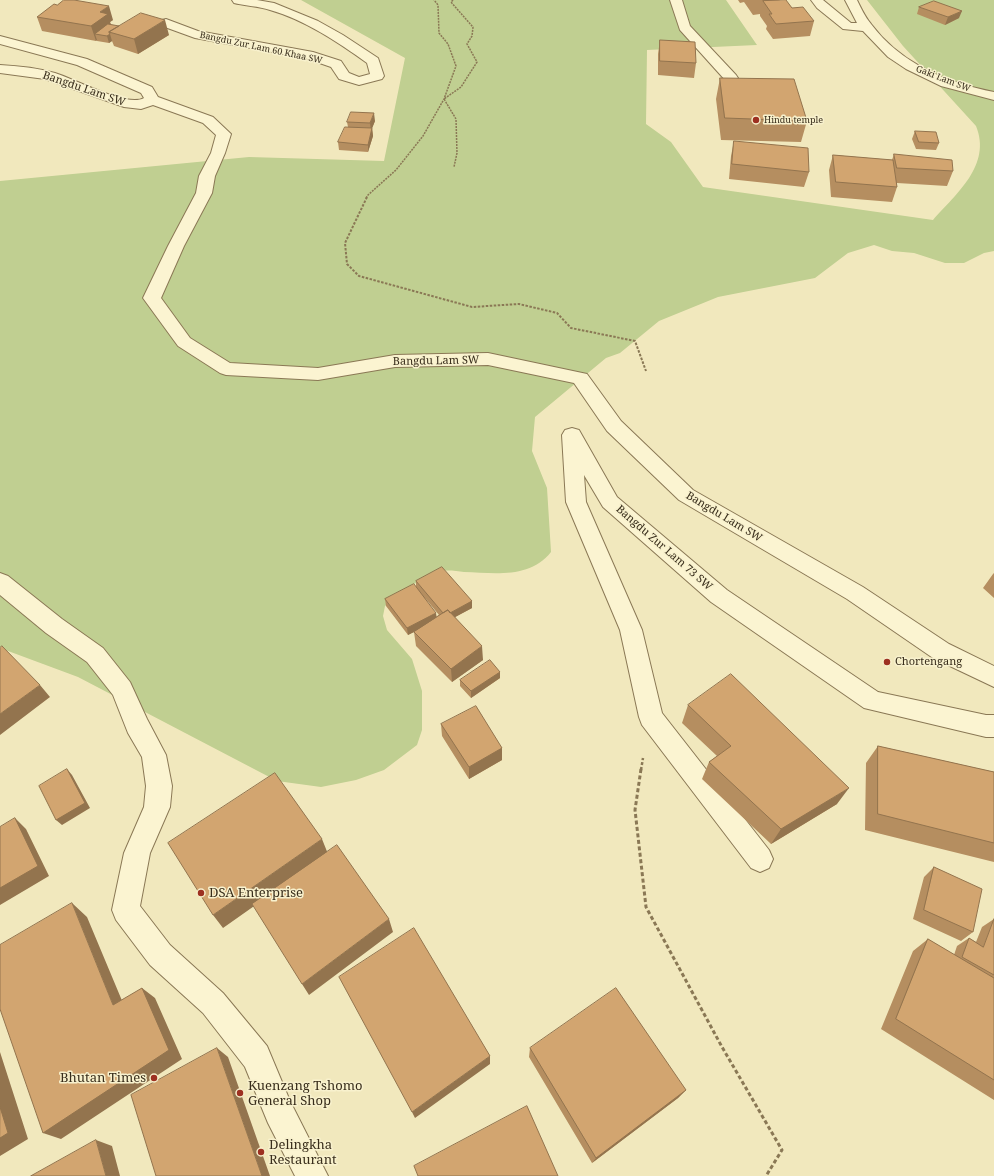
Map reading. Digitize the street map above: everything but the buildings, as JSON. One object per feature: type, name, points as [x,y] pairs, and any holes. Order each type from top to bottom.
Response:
[{"type":"street","name":"Bangdu Zur Lam 60 Khaa SW","points":[[166,23],[195,34],[308,55],[336,64],[344,76],[358,81],[377,76],[373,61],[342,39],[291,13],[272,7],[238,0]]},
{"type":"street","points":[[676,0],[684,27],[731,78]]},
{"type":"street","points":[[817,0],[847,26],[867,28]]},
{"type":"street","name":"Gaki Lam SW","points":[[851,0],[867,28],[901,61],[916,70],[961,87],[994,96]]},
{"type":"street","points":[[0,40],[82,62],[146,90],[152,100]]},
{"type":"street","name":"Bangdu Lam SW","points":[[0,68],[24,70],[56,78],[98,93],[117,102],[141,106],[152,100],[208,120],[224,134],[218,153],[207,176],[204,193],[176,246],[152,298],[184,342],[226,368],[318,374],[395,360],[488,359],[580,378],[614,426],[686,495],[855,593],[941,651],[994,677]]},
{"type":"street","name":"Bangdu Zur Lam 73 SW","points":[[760,859],[650,717],[631,630],[576,502],[572,435],[610,502],[719,596],[872,701],[986,726],[994,726]]},
{"type":"street","points":[[0,582],[54,626],[95,655],[122,689],[137,725],[154,755],[159,786],[157,807],[137,853],[126,910],[160,955],[213,1003],[256,1057],[279,1112],[312,1176]]},
{"type":"path","points":[[434,0],[438,5],[439,33],[448,44],[456,66],[444,99],[423,136],[396,170],[368,195],[345,244],[347,264],[359,276],[472,307],[519,304],[557,313],[572,328],[635,341],[646,371]]},
{"type":"path","points":[[444,99],[461,87],[477,62],[467,44],[472,36],[474,27],[465,21],[460,10],[451,2],[453,0]]},
{"type":"path","points":[[444,99],[456,119],[457,153],[454,167]]},
{"type":"path","points":[[650,717],[634,810],[646,907],[722,1047],[782,1150],[766,1176]]},
{"type":"green space","points":[[301,0],[726,0],[757,45],[647,50],[646,124],[671,142],[703,187],[933,220],[961,189],[975,166],[979,153],[980,140],[976,126],[903,46],[867,0],[994,0],[994,251],[984,253],[964,263],[945,263],[914,253],[892,251],[874,245],[848,253],[815,278],[718,297],[659,321],[620,353],[606,358],[535,417],[532,451],[547,488],[551,552],[533,567],[511,572],[487,573],[442,571],[419,581],[385,606],[383,616],[387,630],[412,659],[422,691],[422,730],[417,745],[384,770],[356,780],[321,787],[277,781],[78,677],[0,648],[0,181],[249,157],[384,161],[405,58]]},
{"type":"place","name":"Hindu temple","points":[[756,120]]},
{"type":"place","name":"Chortengang","points":[[887,662]]},
{"type":"place","name":"DSA Enterprise","points":[[201,893]]},
{"type":"place","name":"Bhutan Times","points":[[154,1078]]},
{"type":"place","name":"Kuenzang Tshomo General Shop","points":[[240,1093]]},
{"type":"place","name":"Delingkha Restaurant","points":[[261,1152]]}]
